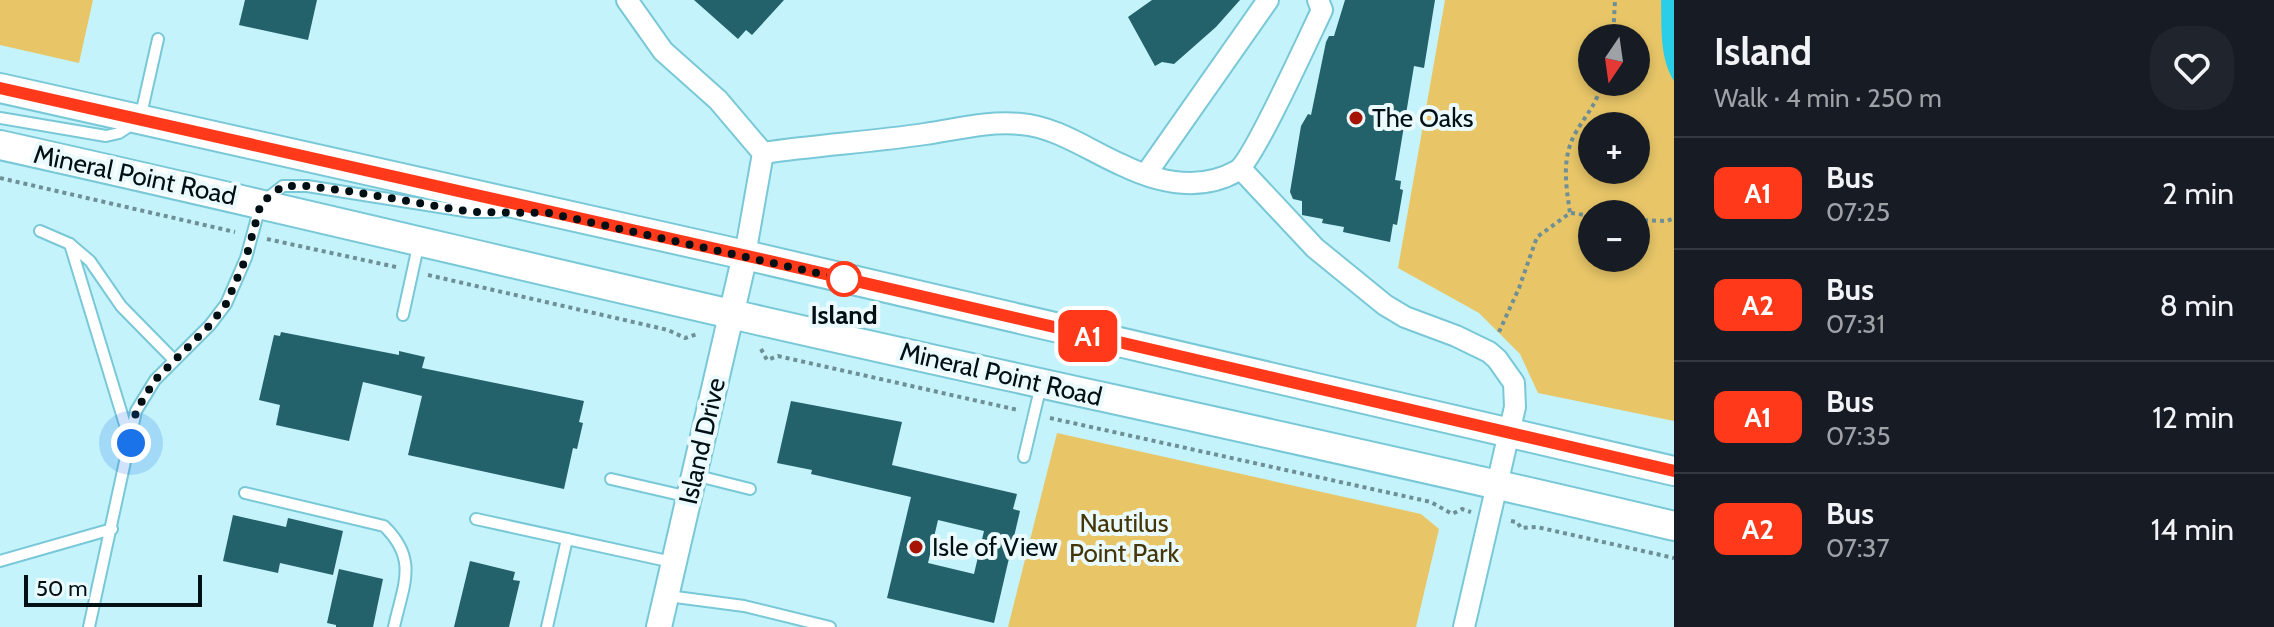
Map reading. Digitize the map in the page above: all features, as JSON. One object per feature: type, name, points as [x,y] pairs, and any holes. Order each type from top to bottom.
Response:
[{"type":"main road","name":"Mineral Point Road","points":[[0,88],[745,255],[1674,471]]},
{"type":"main road","name":"Mineral Point Road","points":[[0,145],[731,314],[1496,483],[1674,526]]},
{"type":"street","points":[[627,0],[663,51],[718,100],[763,153]]},
{"type":"street","points":[[1146,174],[1268,0]]},
{"type":"street","points":[[763,153],[926,134],[974,124],[1024,124],[1072,139],[1124,166],[1171,183],[1205,184],[1241,169],[1260,137],[1322,10],[1318,0]]},
{"type":"street","points":[[745,255],[763,153]]},
{"type":"street","points":[[1241,169],[1315,248],[1385,305],[1405,317],[1489,352],[1508,372],[1516,391],[1464,627]]},
{"type":"street","name":"Island Drive","points":[[659,627],[745,255]]},
{"type":"lane","points":[[0,118],[106,136],[119,133],[140,119],[158,39]]},
{"type":"lane","points":[[89,627],[136,411],[155,380],[210,325],[226,304],[246,258],[261,203],[283,186],[307,186],[471,212],[549,213]]},
{"type":"lane","points":[[40,231],[70,244],[90,261],[121,306],[174,360]]},
{"type":"lane","points":[[403,315],[419,240]]},
{"type":"lane","points":[[70,244],[131,443]]},
{"type":"lane","points":[[1024,457],[1042,383]]},
{"type":"lane","points":[[611,479],[750,489]]},
{"type":"lane","points":[[245,493],[384,526],[400,541],[407,567],[394,627]]},
{"type":"lane","points":[[476,519],[674,562]]},
{"type":"lane","points":[[0,561],[112,529]]},
{"type":"lane","points":[[547,627],[567,539]]},
{"type":"lane","points":[[666,596],[744,606],[830,627]]},
{"type":"path","points":[[1614,24],[1615,0]]},
{"type":"path","points":[[1570,213],[1565,183],[1566,157],[1575,134],[1598,96]]},
{"type":"path","points":[[0,178],[227,230]]},
{"type":"path","points":[[1489,352],[1519,288],[1537,237],[1570,213],[1578,214]]},
{"type":"path","points":[[1650,220],[1674,218]]},
{"type":"path","points":[[282,242],[668,330],[685,338]]},
{"type":"path","points":[[762,349],[767,360],[778,356],[1431,502],[1452,514]]},
{"type":"path","points":[[1521,528],[1537,527],[1674,558]]},
{"type":"green space","points":[[0,0],[93,0],[79,63],[0,45]]},
{"type":"green space","points":[[1445,0],[1674,0],[1674,421],[1538,393],[1520,354],[1479,313],[1398,268]]},
{"type":"green space","name":"Nautilus Point Park","points":[[1057,433],[1421,514],[1439,529],[1416,627],[1008,627]]},
{"type":"water","points":[[1661,0],[1674,0],[1674,81],[1664,52]]},
{"type":"building","points":[[245,0],[317,0],[308,40],[239,25]]},
{"type":"building","points":[[694,0],[784,0],[752,35],[746,30],[738,39]]},
{"type":"building","points":[[1152,0],[1240,0],[1216,27],[1174,64],[1162,62],[1155,66],[1128,17]]},
{"type":"building","name":"The Oaks","points":[[1345,0],[1435,0],[1424,68],[1414,66],[1395,180],[1401,181],[1400,189],[1403,190],[1397,225],[1393,224],[1390,242],[1343,232],[1344,227],[1302,215],[1302,201],[1293,199],[1290,192],[1301,126],[1308,114],[1311,115],[1326,42],[1329,36],[1334,36]]},
{"type":"building","points":[[281,332],[399,355],[399,351],[425,357],[422,368],[584,401],[579,422],[583,423],[577,449],[573,448],[564,489],[408,455],[422,396],[363,382],[349,441],[276,425],[280,405],[259,400],[274,335],[280,336]]},
{"type":"building","points":[[791,401],[902,422],[892,465],[1017,494],[1013,509],[1020,511],[994,623],[887,598],[911,497],[777,463]],"holes":[[[938,520],[984,531],[974,574],[928,563]]]},
{"type":"building","points":[[233,515],[286,527],[288,518],[343,531],[333,575],[280,563],[278,573],[223,561]]},
{"type":"building","points":[[470,561],[515,572],[513,580],[520,581],[509,627],[454,627]]},
{"type":"building","points":[[339,569],[383,579],[373,627],[336,627],[327,623]]},
{"type":"bus line","name":"A1","points":[[0,88],[761,259],[1674,471]]},
{"type":"place","name":"The Oaks","points":[[1356,118]]},
{"type":"place","name":"Island","points":[[844,279]]},
{"type":"place","name":"Isle of View","points":[[916,547]]},
{"type":"route","points":[[131,443],[136,411],[155,380],[210,325],[226,304],[246,258],[261,203],[283,186],[355,192],[471,212],[549,213],[844,279]]}]
